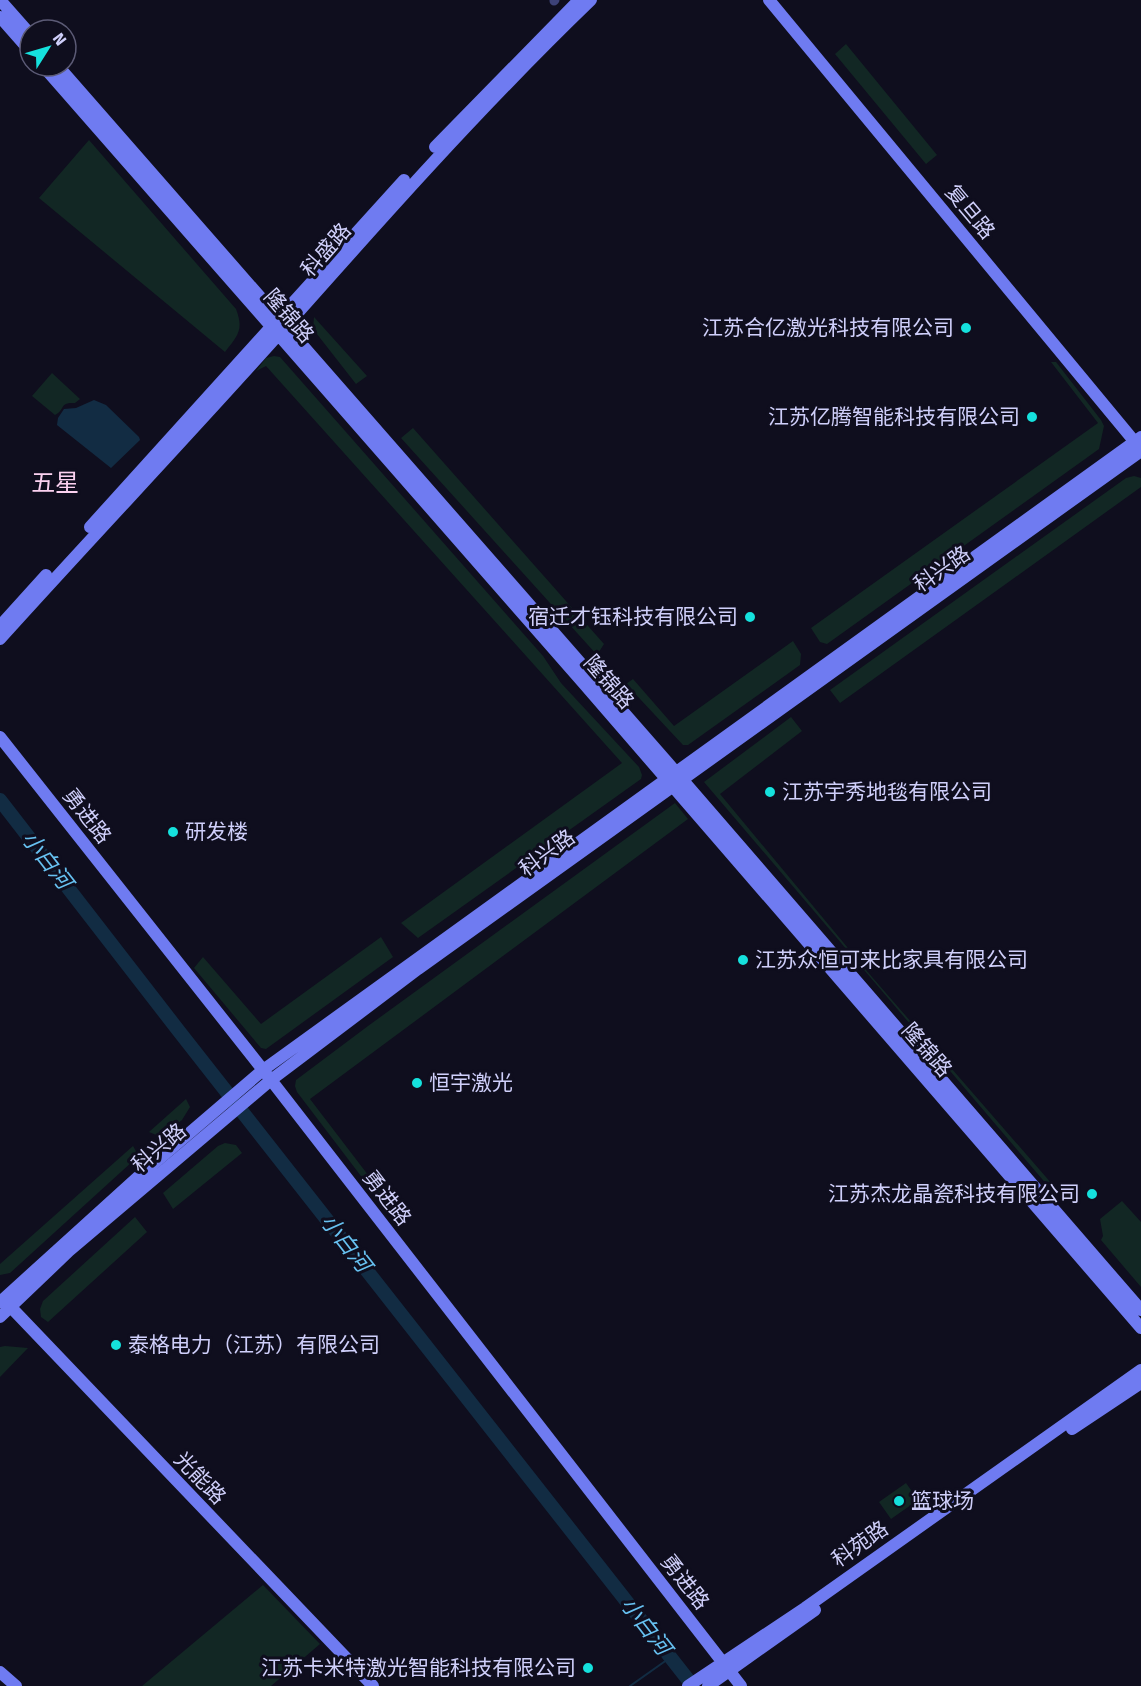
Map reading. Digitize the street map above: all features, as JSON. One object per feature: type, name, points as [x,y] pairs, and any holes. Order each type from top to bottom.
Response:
[{"type":"street","points":[[0,0],[18,20]]},
{"type":"street","name":"科盛路","points":[[0,639],[279,327],[329,262],[474,105],[579,0]]},
{"type":"street","name":"科盛路","points":[[0,626],[418,177],[591,0]]},
{"type":"street","name":"复旦路","points":[[769,0],[1139,445]]},
{"type":"street","points":[[0,17],[18,37]]},
{"type":"street","name":"隆锦路","points":[[54,78],[279,327],[1141,1310]]},
{"type":"street","name":"隆锦路","points":[[68,78],[279,327]]},
{"type":"street","name":"科兴路","points":[[0,1317],[3,1301],[69,1251],[220,1114],[267,1075],[418,969],[675,779],[1139,445]]},
{"type":"street","name":"勇进路","points":[[0,737],[267,1075],[721,1670],[741,1686]]},
{"type":"street","name":"隆锦路","points":[[675,779],[1141,1328]]},
{"type":"street","name":"光能路","points":[[3,1301],[373,1686]]},
{"type":"street","name":"科苑路","points":[[708,1686],[721,1670],[804,1608],[1141,1370]]},
{"type":"street","name":"科苑路","points":[[688,1686],[721,1670],[1027,1458],[1141,1383]]},
{"type":"street","points":[[0,1672],[16,1686]]},
{"type":"green space","points":[[846,44],[937,155],[926,164],[835,54]]},
{"type":"green space","points":[[89,140],[236,309],[239,322],[238,332],[225,352],[39,198]]},
{"type":"green space","points":[[314,317],[367,376],[356,384],[313,329]]},
{"type":"green space","points":[[280,357],[543,656],[561,683],[639,767],[642,775],[641,779],[418,938],[401,923],[622,763],[266,366],[256,371],[266,358]]},
{"type":"green space","points":[[1051,362],[1056,362],[1101,420],[1104,426],[1099,449],[827,644],[820,642],[811,628],[1098,423]]},
{"type":"green space","points":[[52,373],[80,399],[75,403],[65,405],[55,415],[32,396]]},
{"type":"green space","points":[[413,428],[604,644],[597,655],[401,438]]},
{"type":"green space","points":[[1134,476],[1141,478],[1141,487],[840,703],[830,690],[1126,478]]},
{"type":"green space","points":[[793,641],[801,654],[800,665],[688,745],[683,745],[626,684],[633,679],[674,726]]},
{"type":"green space","points":[[791,717],[802,731],[720,794],[872,977],[1052,1184],[1048,1186],[704,782]]},
{"type":"green space","points":[[675,803],[688,819],[310,1099],[391,1205],[386,1209],[297,1092],[296,1080]]},
{"type":"green space","points":[[381,937],[393,957],[266,1049],[261,1048],[194,968],[203,957],[261,1024]]},
{"type":"green space","points":[[186,1099],[190,1107],[182,1120],[161,1137],[149,1132]]},
{"type":"green space","points":[[225,1143],[236,1145],[242,1153],[173,1209],[163,1193],[218,1146]]},
{"type":"green space","points":[[133,1146],[137,1153],[133,1161],[10,1273],[0,1275],[0,1264]]},
{"type":"green space","points":[[1122,1201],[1141,1222],[1141,1287],[1101,1240],[1103,1236],[1100,1219]]},
{"type":"green space","points":[[135,1217],[147,1232],[48,1322],[41,1317],[40,1309],[43,1301]]},
{"type":"green space","points":[[0,1347],[28,1348],[0,1377]]},
{"type":"green space","name":"篮球场","points":[[906,1483],[918,1500],[891,1519],[879,1502]]},
{"type":"green space","points":[[263,1585],[320,1644],[271,1686],[142,1686]]},
{"type":"water","points":[[94,400],[106,405],[140,440],[111,468],[57,425],[58,418],[64,409],[76,408]]},
{"type":"waterway","name":"小白河","points":[[0,800],[693,1686]]},
{"type":"waterway","points":[[630,1686],[671,1657]]},
{"type":"place","name":"江苏合亿激光科技有限公司","points":[[966,328]]},
{"type":"place","name":"江苏亿腾智能科技有限公司","points":[[1032,417]]},
{"type":"place","name":"宿迁才钰科技有限公司","points":[[750,617]]},
{"type":"place","name":"江苏宇秀地毯有限公司","points":[[770,792]]},
{"type":"place","name":"研发楼","points":[[173,832]]},
{"type":"place","name":"江苏众恒可来比家具有限公司","points":[[743,960]]},
{"type":"place","name":"恒宇激光","points":[[417,1083]]},
{"type":"place","name":"江苏杰龙晶瓷科技有限公司","points":[[1092,1194]]},
{"type":"place","name":"泰格电力（江苏）有限公司","points":[[116,1345]]},
{"type":"place","name":"篮球场","points":[[899,1501]]},
{"type":"place","name":"江苏卡米特激光智能科技有限公司","points":[[588,1668]]},
{"type":"district","name":"五星","points":[[55,483]]}]
